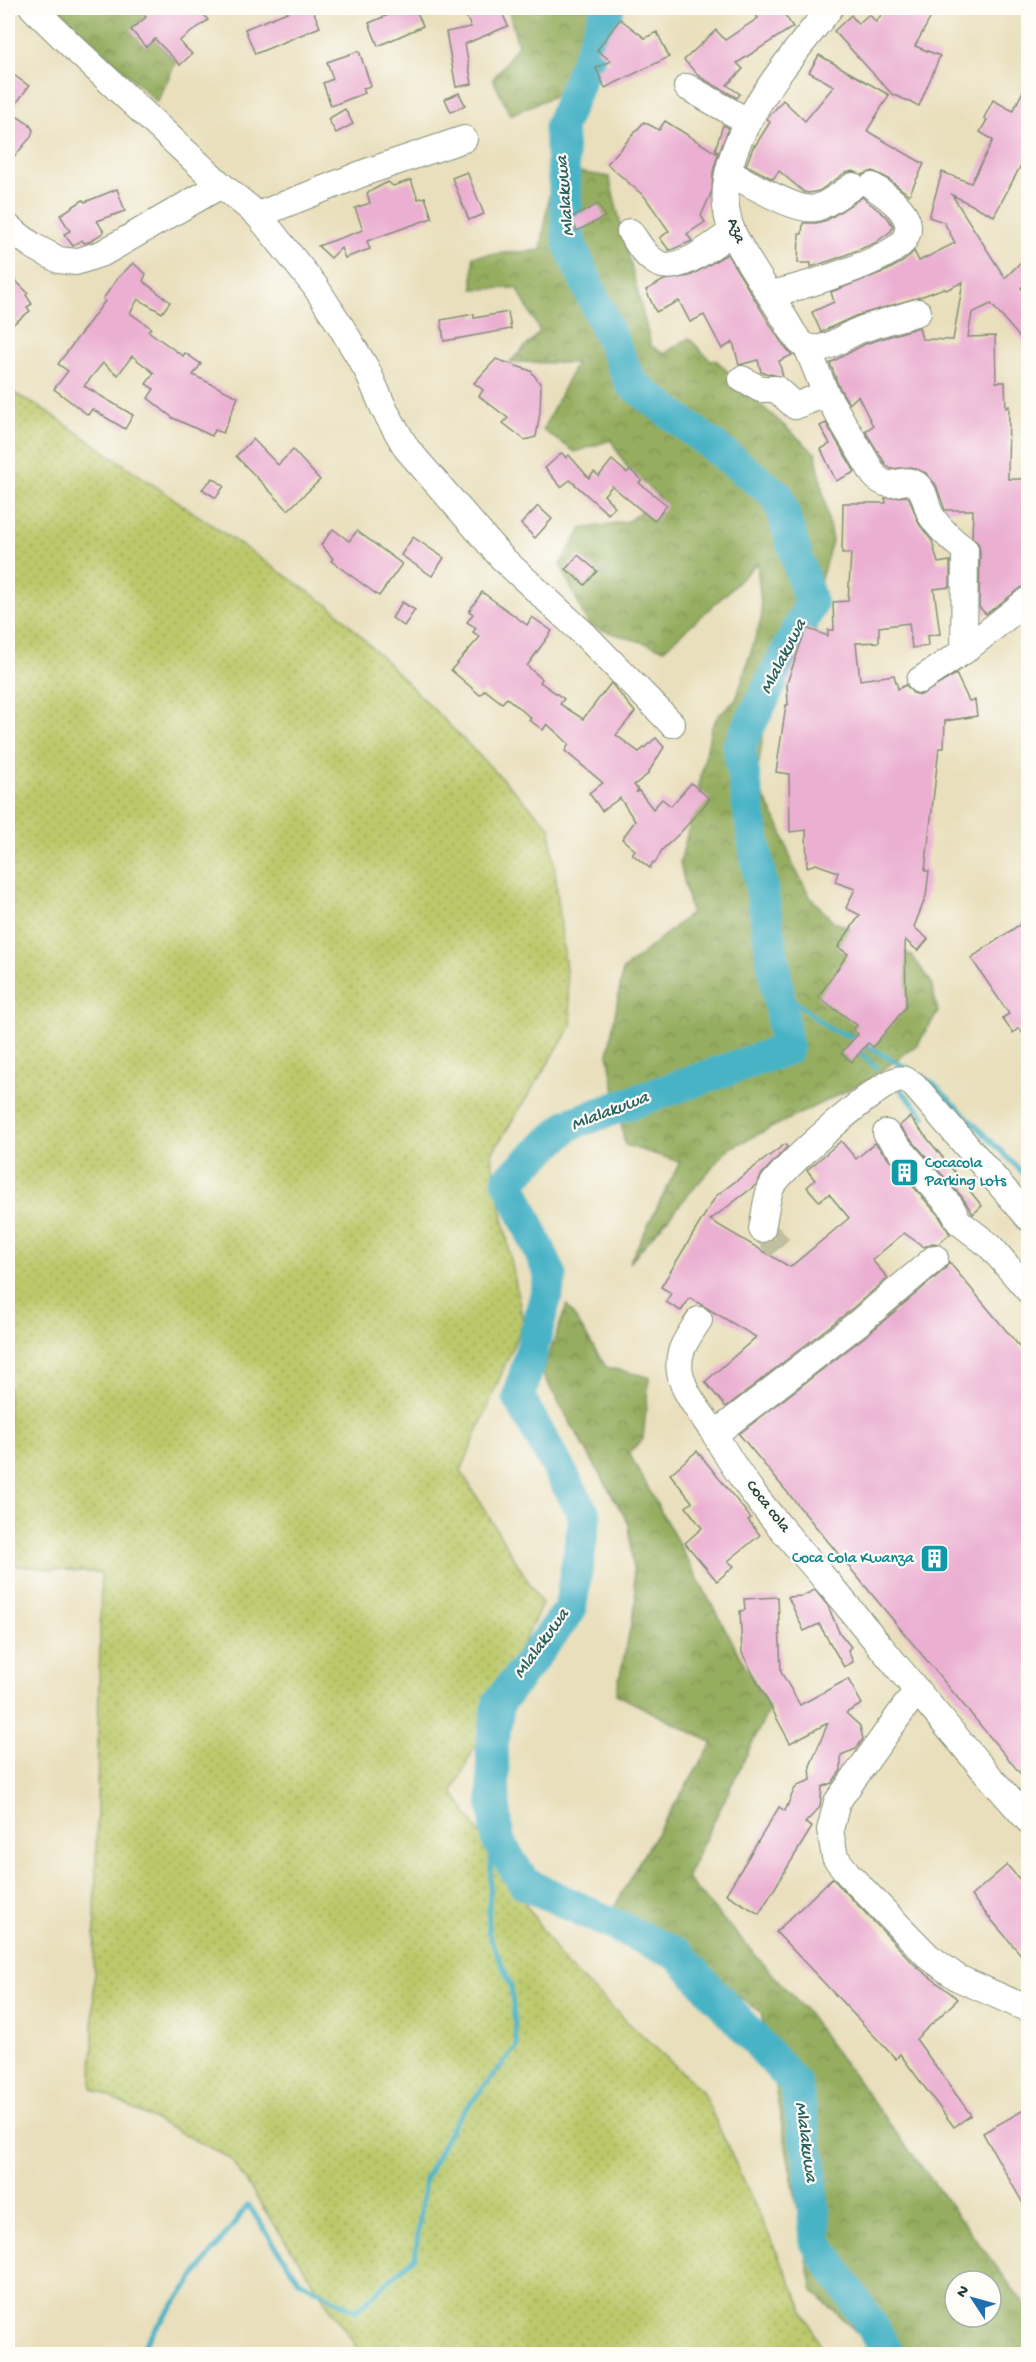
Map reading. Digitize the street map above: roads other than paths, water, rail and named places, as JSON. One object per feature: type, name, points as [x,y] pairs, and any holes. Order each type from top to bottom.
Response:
[{"type":"street","points":[[33,8],[221,185],[258,215],[315,286],[340,325],[367,370],[385,411],[407,449],[502,558],[585,635],[672,724]]},
{"type":"street","name":"Aza","points":[[830,8],[775,76],[747,121],[729,173],[726,196],[732,232],[792,331],[801,344],[807,347],[826,394],[874,475],[880,482],[889,485],[914,483],[922,490],[931,516],[965,550],[964,651]]},
{"type":"street","points":[[687,87],[747,121]]},
{"type":"street","points":[[258,215],[369,171],[464,140]]},
{"type":"street","points":[[729,173],[788,202],[808,209],[818,208],[863,186],[897,203],[903,211],[907,235],[903,243],[866,264],[804,287],[771,294]]},
{"type":"street","points":[[8,227],[33,246],[59,260],[76,262],[103,253],[221,185]]},
{"type":"street","points":[[630,232],[653,261],[674,267],[732,232]]},
{"type":"street","points":[[807,347],[828,345],[858,330],[918,312]]},
{"type":"street","points":[[742,379],[760,389],[776,388],[795,406],[826,394]]},
{"type":"street","points":[[920,680],[964,651],[1029,600]]},
{"type":"street","points":[[762,1229],[771,1186],[802,1153],[857,1107],[897,1079],[910,1082],[1029,1217]]},
{"type":"street","points":[[886,1133],[951,1207],[959,1222],[990,1246],[1029,1290]]},
{"type":"street","points":[[715,1434],[857,1324],[934,1258]]},
{"type":"street","name":"Coca cola","points":[[699,1320],[682,1349],[678,1368],[684,1388],[728,1456],[766,1508],[979,1766],[1029,1820]]},
{"type":"street","points":[[917,1690],[837,1802],[830,1830],[835,1857],[849,1875],[928,1956],[958,1978],[1029,2009]]},
{"type":"waterway","name":"Mlalakuwa","points":[[608,8],[560,128],[569,243],[631,383],[778,496],[811,604],[739,746],[787,1049],[570,1124],[508,1180],[551,1276],[519,1398],[585,1516],[570,1610],[499,1702],[492,1745],[498,1841],[524,1883],[679,1955],[796,2085],[810,2164],[816,2242],[888,2354]]},
{"type":"waterway","points":[[777,987],[831,1030],[848,1035],[910,1070]]},
{"type":"waterway","points":[[857,1047],[864,1057],[876,1067]]},
{"type":"waterway","points":[[921,1076],[933,1083],[1028,1178]]},
{"type":"waterway","points":[[901,1090],[925,1117]]},
{"type":"waterway","points":[[1016,1222],[1028,1237]]},
{"type":"waterway","points":[[137,2354],[248,2205],[299,2280],[356,2311],[415,2257],[425,2179],[454,2123],[517,2047],[511,1986],[488,1932],[492,1745]]},
{"type":"tunnel","points":[[762,1229],[789,1257]]},
{"type":"place","name":"Cocacola Parking Lots","points":[[904,1173]]},
{"type":"place","name":"Coca Cola Kwanza","points":[[935,1559]]}]
